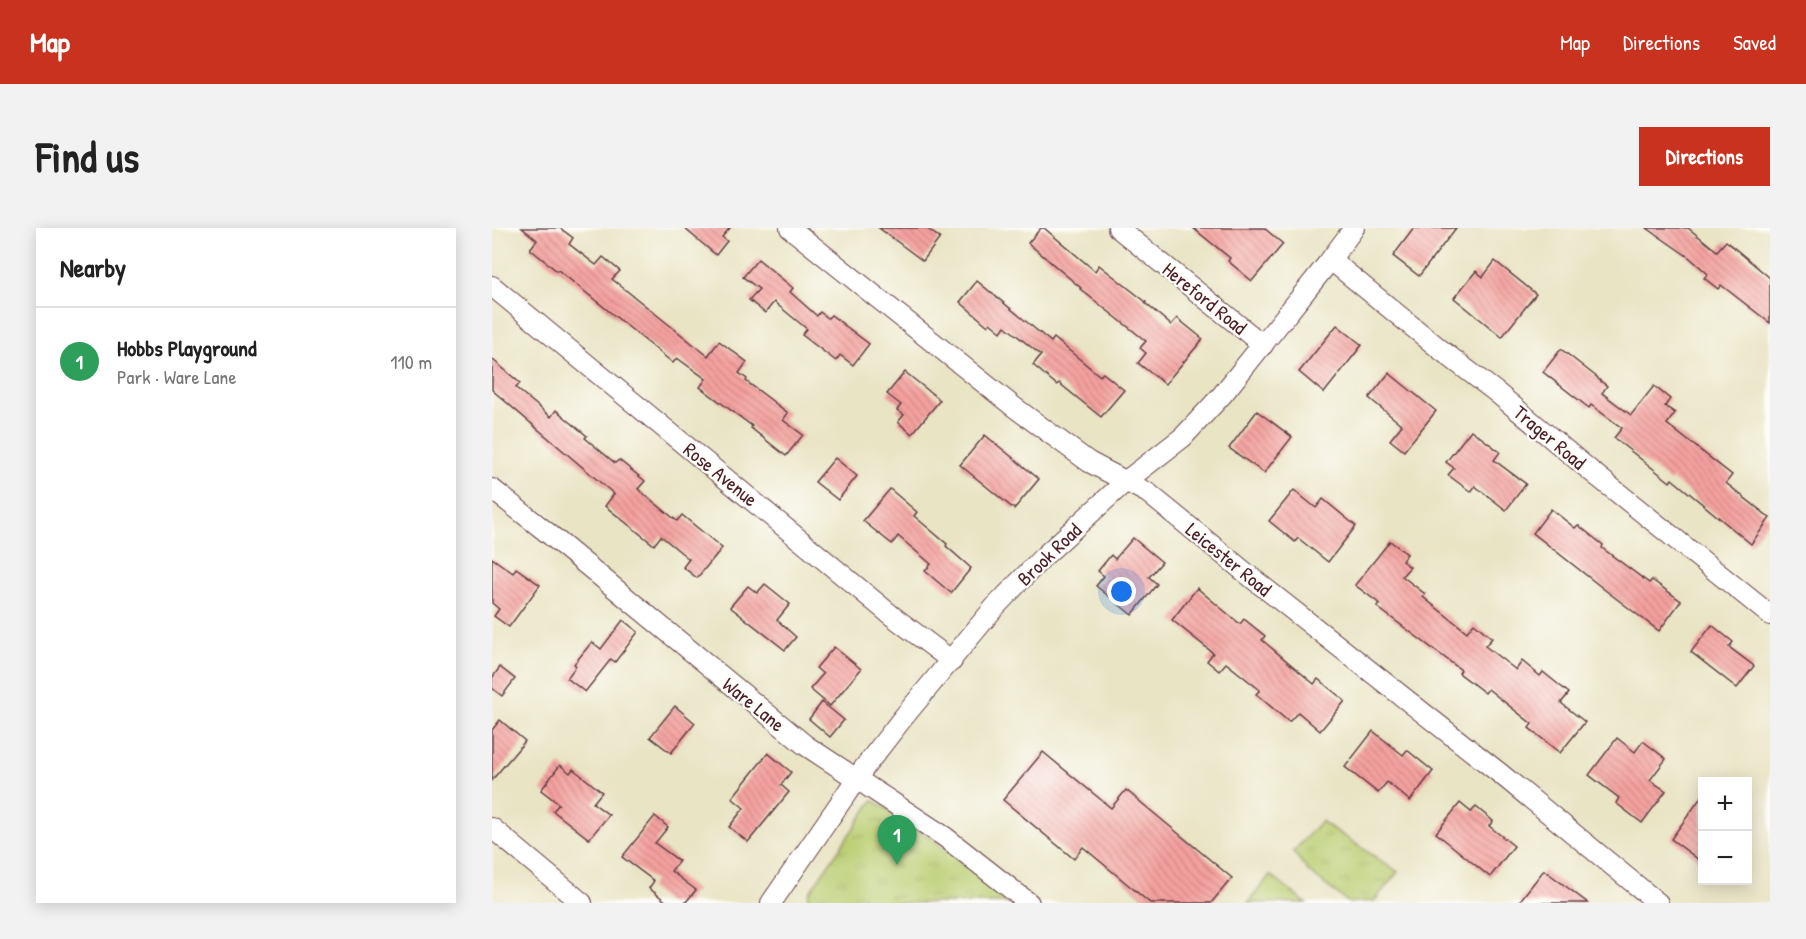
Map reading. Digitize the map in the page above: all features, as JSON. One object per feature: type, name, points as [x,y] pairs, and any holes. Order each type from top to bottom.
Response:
[{"type":"street","name":"Leicester Road","points":[[790,228],[1014,407],[1089,462],[1148,493],[1502,775],[1658,903]]},
{"type":"street","name":"Hereford Road","points":[[1118,228],[1263,345]]},
{"type":"street","name":"Brook Road","points":[[771,903],[902,718],[994,608],[1042,558],[1126,481],[1183,436],[1222,395],[1354,228]]},
{"type":"street","name":"Trager Road","points":[[1331,260],[1770,615]]},
{"type":"street","name":"Rose Avenue","points":[[492,286],[891,615],[952,661]]},
{"type":"street","name":"Ware Lane","points":[[492,489],[805,745],[945,837],[1029,903]]},
{"type":"street","points":[[492,828],[582,903]]},
{"type":"green space","points":[[873,800],[930,837],[1015,903],[807,903],[809,893]]},
{"type":"green space","points":[[1321,821],[1398,872],[1374,901],[1349,903],[1309,872],[1293,852]]},
{"type":"green space","points":[[1270,875],[1306,903],[1248,903]]},
{"type":"building","points":[[522,228],[560,228],[573,238],[569,244],[596,265],[603,257],[620,271],[612,279],[708,356],[719,341],[747,362],[739,373],[788,413],[783,420],[803,435],[786,456],[751,428],[752,426],[700,387],[706,379],[677,358],[673,363],[530,249],[537,240]]},
{"type":"building","points":[[684,228],[730,228],[722,237],[727,241],[716,255]]},
{"type":"building","points":[[879,228],[926,228],[940,238],[923,261]]},
{"type":"building","points":[[1041,228],[1044,228],[1095,271],[1099,265],[1171,325],[1177,318],[1203,339],[1165,384],[1138,363],[1146,353],[1140,348],[1146,341],[1080,289],[1028,243]]},
{"type":"building","points":[[1193,228],[1264,228],[1283,244],[1252,281],[1228,261],[1230,258]]},
{"type":"building","points":[[1414,228],[1456,228],[1419,276],[1393,256]]},
{"type":"building","points":[[1647,228],[1688,228],[1717,251],[1726,241],[1770,278],[1770,323],[1721,285],[1718,289],[1704,278],[1708,274],[1690,258]]},
{"type":"building","points":[[758,259],[793,288],[790,292],[817,316],[820,312],[828,318],[831,315],[869,344],[853,365],[840,355],[836,361],[802,335],[807,329],[774,302],[765,313],[749,300],[759,289],[743,277]]},
{"type":"building","points":[[1495,261],[1536,294],[1502,337],[1454,298],[1476,271],[1483,277]]},
{"type":"building","points":[[977,281],[1051,342],[1054,338],[1100,376],[1103,373],[1124,390],[1101,417],[1033,365],[1041,355],[1005,326],[1001,332],[990,323],[988,326],[960,302]]},
{"type":"building","points":[[1337,325],[1362,345],[1324,393],[1299,372]]},
{"type":"building","points":[[1561,349],[1607,386],[1602,393],[1631,415],[1654,386],[1670,399],[1665,406],[1675,413],[1667,424],[1732,475],[1726,483],[1770,518],[1751,544],[1672,479],[1670,482],[1614,438],[1622,428],[1591,405],[1589,408],[1543,372]]},
{"type":"building","points":[[492,359],[520,383],[516,388],[551,417],[556,410],[615,463],[619,460],[645,481],[638,489],[677,521],[682,515],[722,548],[697,578],[683,567],[689,559],[661,536],[654,545],[605,506],[614,494],[492,390]]},
{"type":"building","points":[[905,372],[940,400],[912,434],[898,422],[904,415],[897,410],[901,405],[887,394]]},
{"type":"building","points":[[1389,373],[1436,411],[1404,451],[1390,440],[1402,425],[1369,398]]},
{"type":"building","points":[[1257,411],[1292,437],[1264,473],[1229,448]]},
{"type":"building","points":[[1471,430],[1500,452],[1494,460],[1526,484],[1506,510],[1475,486],[1471,492],[1448,475],[1454,468],[1446,462]]},
{"type":"building","points":[[985,435],[1039,479],[1014,509],[960,465]]},
{"type":"building","points":[[835,458],[857,476],[838,500],[815,482]]},
{"type":"building","points":[[890,489],[917,512],[914,516],[971,568],[951,593],[925,571],[931,564],[898,536],[892,544],[863,521]]},
{"type":"building","points":[[1294,490],[1316,508],[1323,499],[1356,526],[1328,562],[1298,538],[1295,542],[1269,521]]},
{"type":"building","points":[[1551,509],[1575,528],[1578,525],[1603,545],[1602,548],[1649,583],[1652,580],[1681,601],[1659,631],[1533,533]]},
{"type":"building","points":[[1133,538],[1162,562],[1149,577],[1157,584],[1132,615],[1096,586],[1104,576],[1098,571],[1111,555],[1115,559]]},
{"type":"building","points":[[1390,541],[1407,554],[1402,561],[1410,567],[1402,576],[1425,594],[1423,597],[1467,632],[1474,623],[1492,638],[1485,646],[1516,670],[1522,661],[1540,676],[1543,672],[1569,693],[1561,703],[1585,722],[1560,753],[1529,728],[1532,724],[1488,689],[1485,693],[1459,673],[1461,670],[1377,607],[1380,604],[1355,585]]},
{"type":"building","points":[[492,558],[513,573],[516,568],[540,585],[509,627],[494,616],[499,609],[492,603]]},
{"type":"building","points":[[765,584],[790,604],[777,620],[796,637],[785,650],[730,607],[748,586],[757,593]]},
{"type":"building","points":[[1197,588],[1240,624],[1244,619],[1265,636],[1262,640],[1314,684],[1318,679],[1345,701],[1320,731],[1298,712],[1289,722],[1256,694],[1260,690],[1226,663],[1219,671],[1207,661],[1213,653],[1172,620]]},
{"type":"building","points":[[623,620],[638,632],[615,662],[611,659],[585,692],[567,678],[576,666],[574,664],[592,642],[601,649]]},
{"type":"building","points":[[1712,625],[1733,642],[1729,647],[1754,666],[1737,688],[1691,652]]},
{"type":"building","points":[[834,647],[861,669],[830,706],[810,689],[823,674],[816,668]]},
{"type":"building","points":[[500,667],[515,679],[502,696],[492,688],[492,678]]},
{"type":"building","points":[[822,702],[844,720],[830,737],[809,719]]},
{"type":"building","points":[[675,706],[695,723],[671,753],[650,737]]},
{"type":"building","points":[[500,720],[525,741],[492,780],[492,730]]},
{"type":"building","points":[[1373,731],[1403,755],[1407,750],[1433,771],[1410,801],[1387,782],[1378,793],[1345,767]]},
{"type":"building","points":[[1617,738],[1635,752],[1643,741],[1666,759],[1650,780],[1666,791],[1642,823],[1616,803],[1619,798],[1589,775]]},
{"type":"building","points":[[1043,752],[1111,808],[1126,790],[1232,878],[1211,903],[1150,903],[1083,847],[1074,859],[1003,800]]},
{"type":"building","points":[[768,753],[791,772],[781,785],[789,792],[748,842],[729,827],[744,808],[732,798]]},
{"type":"building","points":[[560,765],[570,773],[573,769],[602,792],[593,803],[609,815],[589,839],[553,811],[559,804],[541,790]]},
{"type":"building","points":[[1698,802],[1698,859],[1671,839]]},
{"type":"building","points":[[1460,803],[1471,812],[1476,807],[1493,821],[1489,826],[1514,846],[1490,877],[1436,833]]},
{"type":"building","points":[[655,816],[668,827],[655,843],[679,861],[671,871],[696,890],[685,903],[668,903],[649,888],[654,881],[622,857]]},
{"type":"building","points":[[1544,870],[1588,903],[1518,903]]},
{"type":"place","name":"Hobbs Playground","points":[[897,865]]}]
